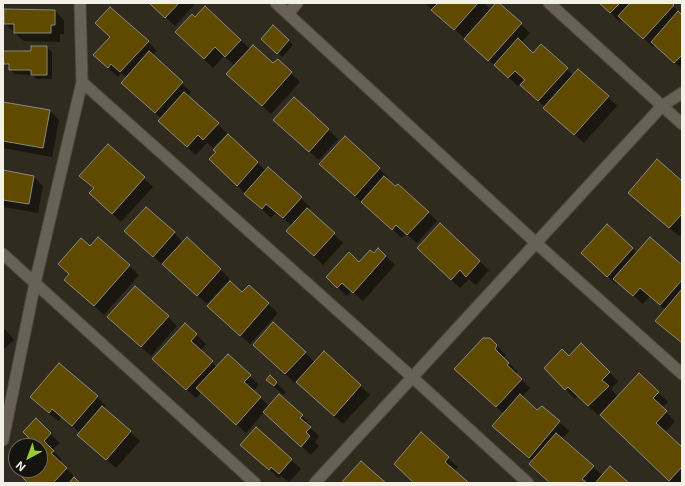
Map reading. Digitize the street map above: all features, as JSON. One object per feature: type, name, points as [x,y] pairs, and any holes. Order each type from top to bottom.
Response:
[{"type":"street","points":[[3,440],[35,284],[82,82],[80,3]]},
{"type":"street","points":[[276,3],[536,243],[682,374]]},
{"type":"street","points":[[288,14],[297,3]]},
{"type":"street","points":[[549,3],[682,124]]},
{"type":"street","points":[[82,82],[412,377],[528,483]]},
{"type":"street","points":[[315,483],[662,106],[682,93]]},
{"type":"street","points":[[3,254],[255,483]]},
{"type":"building","points":[[149,3],[179,3],[165,18]]},
{"type":"building","points":[[438,3],[478,3],[454,30],[431,10]]},
{"type":"building","points":[[496,3],[499,3],[522,23],[488,61],[464,39]]},
{"type":"building","points":[[599,3],[620,3],[610,13]]},
{"type":"building","points":[[630,3],[671,3],[674,5],[643,39],[618,16]]},
{"type":"building","points":[[205,6],[241,40],[225,57],[215,47],[204,59],[175,32],[192,14],[195,17]]},
{"type":"building","points":[[110,7],[149,41],[120,72],[111,64],[108,68],[93,55],[110,37],[95,23]]},
{"type":"building","points":[[4,9],[55,10],[55,25],[51,25],[51,33],[14,33],[14,24],[4,24]]},
{"type":"building","points":[[678,11],[682,15],[682,55],[674,63],[651,42]]},
{"type":"building","points":[[273,25],[289,40],[277,54],[261,39]]},
{"type":"building","points":[[518,38],[533,53],[541,44],[568,68],[538,101],[520,85],[525,80],[515,71],[508,78],[494,65]]},
{"type":"building","points":[[253,45],[273,63],[278,59],[292,72],[262,106],[226,74]]},
{"type":"building","points":[[31,46],[47,46],[47,75],[31,75],[31,70],[9,70],[9,64],[4,64],[3,51],[31,51]]},
{"type":"building","points":[[149,51],[183,82],[155,113],[121,83]]},
{"type":"building","points":[[578,69],[609,96],[574,135],[543,108]]},
{"type":"building","points":[[184,92],[219,123],[203,140],[198,135],[187,147],[158,121]]},
{"type":"building","points":[[294,97],[329,129],[309,152],[273,120]]},
{"type":"building","points":[[3,102],[50,110],[43,148],[3,141]]},
{"type":"building","points":[[228,134],[258,162],[237,186],[209,159],[216,152],[213,150]]},
{"type":"building","points":[[345,136],[380,168],[355,196],[319,164]]},
{"type":"building","points":[[108,144],[145,177],[112,214],[89,193],[94,188],[79,176]]},
{"type":"building","points":[[657,159],[682,181],[682,214],[669,228],[628,193]]},
{"type":"building","points":[[268,167],[302,197],[283,218],[266,204],[262,209],[244,194]]},
{"type":"building","points":[[3,170],[34,176],[29,204],[3,200]]},
{"type":"building","points":[[384,176],[395,186],[398,184],[429,212],[407,235],[396,225],[392,230],[361,202]]},
{"type":"building","points":[[146,207],[175,232],[153,257],[124,231]]},
{"type":"building","points":[[307,208],[335,233],[314,256],[286,231]]},
{"type":"building","points":[[440,223],[480,261],[466,277],[460,270],[451,280],[417,248]]},
{"type":"building","points":[[607,224],[633,248],[607,277],[581,253]]},
{"type":"building","points":[[98,237],[130,265],[94,306],[64,280],[69,274],[58,264],[81,238],[90,246]]},
{"type":"building","points":[[187,237],[221,269],[197,296],[162,264]]},
{"type":"building","points":[[650,237],[682,265],[682,280],[660,305],[640,288],[633,296],[613,279]]},
{"type":"building","points":[[378,248],[386,256],[353,293],[342,283],[337,288],[326,277],[349,252],[359,262],[370,250],[374,253]]},
{"type":"building","points":[[230,281],[242,292],[249,285],[269,303],[240,336],[207,306]]},
{"type":"building","points":[[135,286],[169,316],[141,347],[107,317]]},
{"type":"building","points":[[682,289],[682,343],[655,321]]},
{"type":"building","points":[[273,322],[306,352],[285,374],[253,345]]},
{"type":"building","points":[[185,323],[197,334],[191,341],[213,361],[186,390],[152,359]]},
{"type":"building","points":[[483,338],[490,338],[497,345],[495,349],[509,363],[507,365],[522,379],[496,407],[454,369]]},
{"type":"building","points":[[581,343],[610,372],[602,380],[609,386],[588,406],[568,387],[565,390],[544,368],[562,349],[569,356]]},
{"type":"building","points":[[324,351],[361,385],[334,416],[296,382]]},
{"type":"building","points":[[228,354],[251,375],[244,382],[261,397],[236,425],[196,388]]},
{"type":"building","points":[[59,363],[98,396],[72,426],[52,409],[49,413],[30,397]]},
{"type":"building","points":[[639,373],[659,392],[653,398],[667,411],[656,423],[682,447],[682,467],[669,481],[600,415]]},
{"type":"building","points":[[270,375],[277,382],[274,386],[266,380]]},
{"type":"building","points":[[279,394],[303,415],[300,418],[311,427],[306,432],[310,436],[301,447],[263,412]]},
{"type":"building","points":[[520,394],[537,410],[542,406],[560,421],[529,458],[492,426]]},
{"type":"building","points":[[102,406],[131,431],[106,460],[77,435]]},
{"type":"building","points":[[36,418],[51,433],[47,438],[29,438],[23,432]]},
{"type":"building","points":[[256,427],[292,459],[279,474],[271,467],[269,470],[240,445]]},
{"type":"building","points":[[421,432],[449,457],[445,462],[468,482],[467,483],[414,483],[394,464]]},
{"type":"building","points":[[556,433],[594,466],[582,479],[587,483],[550,483],[529,464]]},
{"type":"building","points":[[48,445],[54,451],[51,453],[67,468],[53,483],[28,483],[23,478],[48,478]]},
{"type":"building","points":[[361,461],[386,483],[341,483]]},
{"type":"building","points":[[610,466],[629,483],[595,483]]},
{"type":"building","points":[[74,477],[80,483],[69,483]]}]
